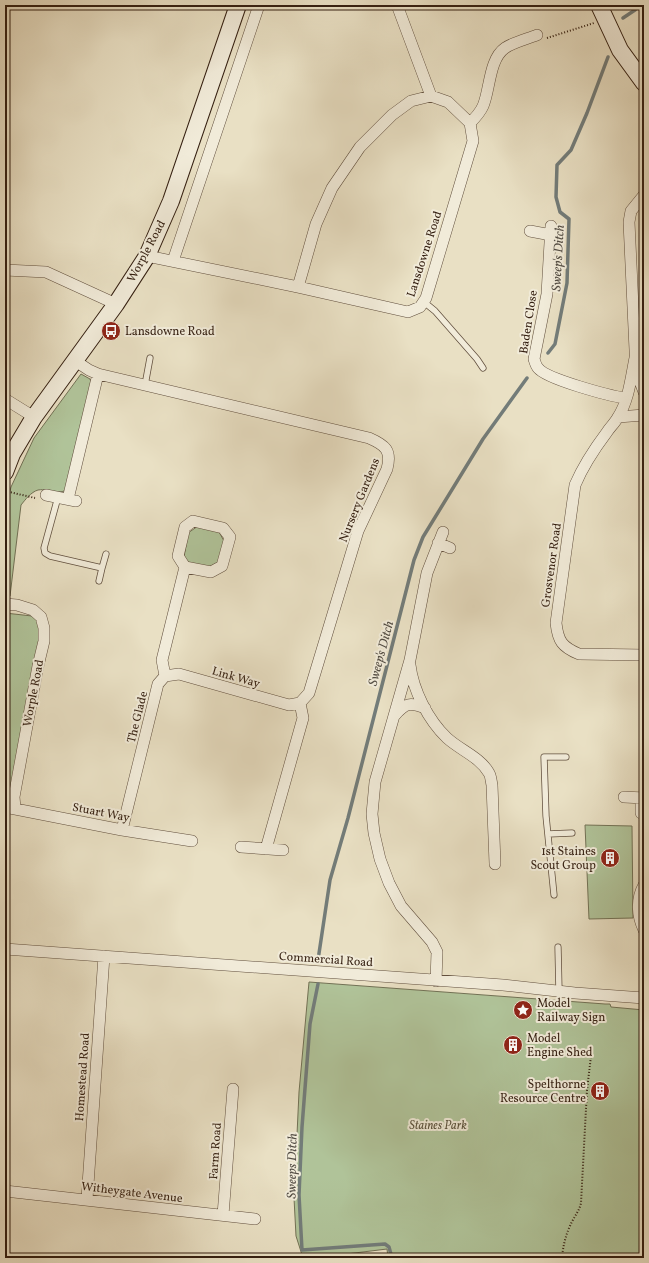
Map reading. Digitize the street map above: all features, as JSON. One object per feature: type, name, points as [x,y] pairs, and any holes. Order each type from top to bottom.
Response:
[{"type":"street","name":"Worple Road","points":[[5,472],[12,454],[34,418],[74,360],[116,304],[146,256],[171,202],[238,5]]},
{"type":"street","name":"Worple Road","points":[[173,261],[259,5]]},
{"type":"street","points":[[397,5],[430,96]]},
{"type":"street","points":[[598,5],[600,21],[644,83]]},
{"type":"street","points":[[298,287],[316,224],[332,188],[360,147],[392,115],[411,101],[430,96],[448,102],[470,124],[484,105],[491,74],[499,54],[505,48],[537,35]]},
{"type":"street","name":"Lansdowne Road","points":[[146,256],[298,287],[408,312],[420,308],[424,302],[473,141],[470,124]]},
{"type":"street","name":"Grosvenor Road","points":[[644,194],[631,211],[629,222],[636,371],[644,392]]},
{"type":"street","name":"Baden Close","points":[[530,231],[551,230],[547,294],[534,360],[538,368],[544,373],[557,379],[625,398]]},
{"type":"street","points":[[5,270],[46,272],[116,304]]},
{"type":"street","name":"Grosvenor Road","points":[[635,358],[625,398],[618,418],[606,433],[581,472],[575,485],[556,623],[559,639],[562,644],[579,654],[644,655]]},
{"type":"street","name":"Nursery Gardens","points":[[74,360],[98,374],[369,438],[380,443],[387,449],[390,459],[388,469],[358,532],[309,693],[300,703]]},
{"type":"street","points":[[46,495],[67,499],[98,374]]},
{"type":"street","points":[[5,399],[34,418]]},
{"type":"street","points":[[618,418],[644,415]]},
{"type":"street","points":[[166,676],[162,660],[185,567],[178,556],[185,527],[193,521],[223,528],[230,537],[222,566],[211,572],[185,567]]},
{"type":"street","points":[[436,980],[437,952],[432,942],[401,906],[389,883],[380,859],[374,833],[372,814],[375,782],[410,660],[427,573],[443,532]]},
{"type":"street","points":[[438,543],[450,548]]},
{"type":"street","name":"Worple Road","points":[[5,604],[17,605],[33,610],[41,618],[44,628],[44,641],[14,797],[10,808]]},
{"type":"street","points":[[410,660],[412,679],[420,699],[434,723],[447,738],[482,764],[490,774],[492,785],[495,864]]},
{"type":"street","name":"Link Way","points":[[166,676],[179,674],[289,705],[300,703]]},
{"type":"street","name":"The Glade","points":[[122,830],[158,684],[166,676]]},
{"type":"street","points":[[266,849],[303,718],[300,703]]},
{"type":"street","points":[[394,717],[403,706],[414,704],[425,708]]},
{"type":"street","points":[[624,797],[642,798],[641,813]]},
{"type":"street","name":"Stuart Way","points":[[10,808],[122,830],[192,841]]},
{"type":"street","points":[[240,848],[282,850]]},
{"type":"street","points":[[644,885],[640,892],[638,905],[640,923],[644,930]]},
{"type":"street","name":"Commercial Road","points":[[5,949],[504,985],[644,998]]},
{"type":"street","name":"Homestead Road","points":[[87,1200],[104,956]]},
{"type":"street","name":"Farm Road","points":[[223,1215],[233,1089]]},
{"type":"street","name":"Witheygate Avenue","points":[[5,1191],[255,1219]]},
{"type":"lane","points":[[424,302],[435,310],[483,368]]},
{"type":"lane","points":[[144,384],[150,358]]},
{"type":"lane","points":[[67,499],[44,548],[45,553],[50,556],[102,568]]},
{"type":"lane","points":[[99,581],[106,554]]},
{"type":"lane","points":[[554,895],[546,816],[544,757],[566,757]]},
{"type":"lane","points":[[548,834],[572,833]]},
{"type":"lane","points":[[558,947],[559,991]]},
{"type":"path","points":[[537,35],[545,39],[600,21]]},
{"type":"path","points":[[5,491],[45,500],[46,495]]},
{"type":"path","points":[[562,1258],[565,1237],[580,1210],[587,1090],[591,1056]]},
{"type":"path","points":[[582,1090],[587,1090]]},
{"type":"path","points":[[578,1172],[583,1172]]},
{"type":"green space","points":[[81,374],[90,379],[93,388],[70,488],[61,492],[43,490],[35,491],[21,505],[10,596],[5,594],[5,512],[11,487],[34,438]]},
{"type":"green space","points":[[198,526],[219,532],[224,541],[219,562],[209,567],[189,563],[184,557],[188,533]]},
{"type":"green space","points":[[5,613],[32,616],[38,620],[41,631],[11,795],[5,798]]},
{"type":"green space","points":[[585,825],[632,826],[633,918],[589,919]]},
{"type":"green space","name":"Staines Park","points":[[309,982],[610,1004],[611,1007],[644,1010],[644,1258],[388,1258],[387,1249],[303,1258],[296,1236],[294,1198],[299,1092]]},
{"type":"waterway","name":"Sweep's Ditch","points":[[623,18],[635,10],[638,5]]},
{"type":"waterway","name":"Sweep's Ditch","points":[[548,353],[555,344],[567,283],[569,219],[560,212],[556,197],[557,165],[571,150],[608,57]]},
{"type":"waterway","name":"Sweep's Ditch","points":[[318,960],[330,880],[348,818],[414,560],[423,537],[483,439],[527,378]]},
{"type":"waterway","name":"Sweeps Ditch","points":[[318,984],[310,1024],[302,1127],[299,1195],[302,1250],[385,1244],[389,1247],[392,1258]]},
{"type":"place","name":"Lansdowne Road","points":[[111,331]]},
{"type":"place","name":"1st Staines Scout Group","points":[[610,858]]},
{"type":"place","name":"Model Railway Sign","points":[[523,1010]]},
{"type":"place","name":"Model Engine Shed","points":[[513,1045]]},
{"type":"place","name":"Spelthorne Resource Centre","points":[[600,1091]]}]
